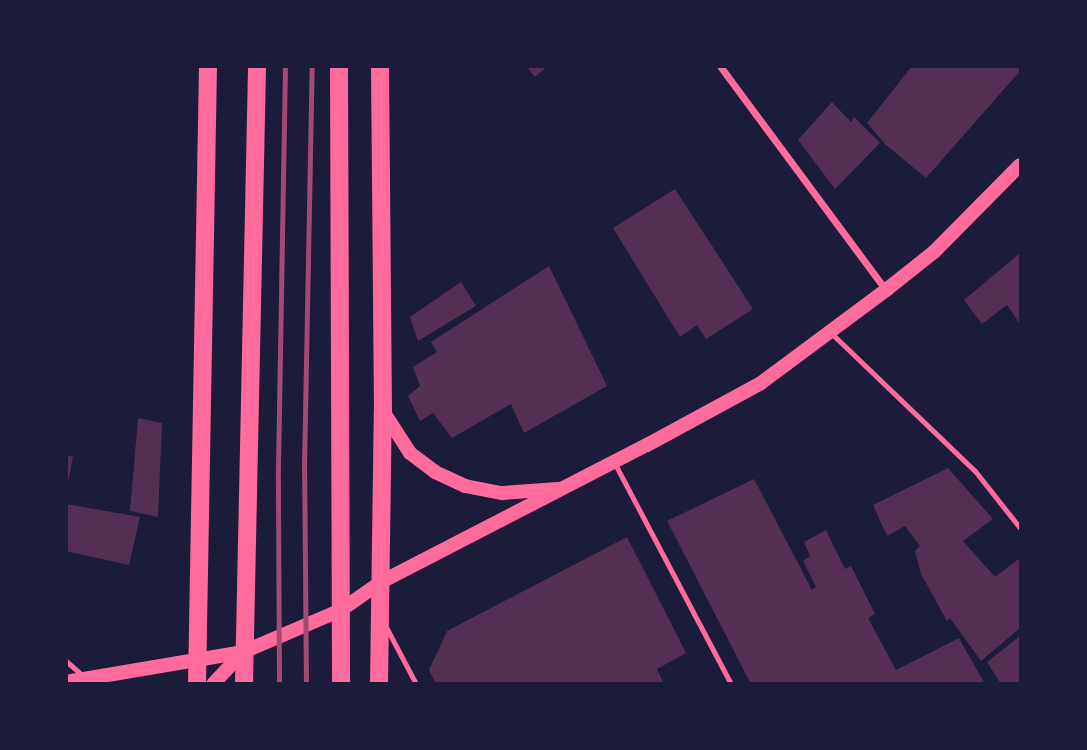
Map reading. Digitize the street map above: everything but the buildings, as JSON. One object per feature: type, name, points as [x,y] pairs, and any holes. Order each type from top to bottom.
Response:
[{"type":"main road","points":[[197,684],[208,66]]},
{"type":"main road","points":[[244,684],[257,66]]},
{"type":"main road","points":[[339,66],[341,684]]},
{"type":"main road","points":[[379,684],[383,411],[380,66]]},
{"type":"main road","points":[[66,682],[87,681],[243,652],[341,610],[381,582],[566,488],[761,383],[934,252],[1020,165]]},
{"type":"main road","points":[[383,411],[410,453],[435,472],[465,486],[502,493],[566,488]]},
{"type":"main road","points":[[214,684],[243,652]]},
{"type":"street","points":[[720,66],[887,290]]},
{"type":"lane","points":[[830,332],[975,471],[1020,528]]},
{"type":"lane","points":[[613,461],[731,684]]},
{"type":"lane","points":[[379,615],[416,684]]},
{"type":"lane","points":[[66,661],[87,681]]},
{"type":"railway","points":[[279,684],[278,467],[285,66]]},
{"type":"railway","points":[[306,684],[304,467],[312,66]]}]
